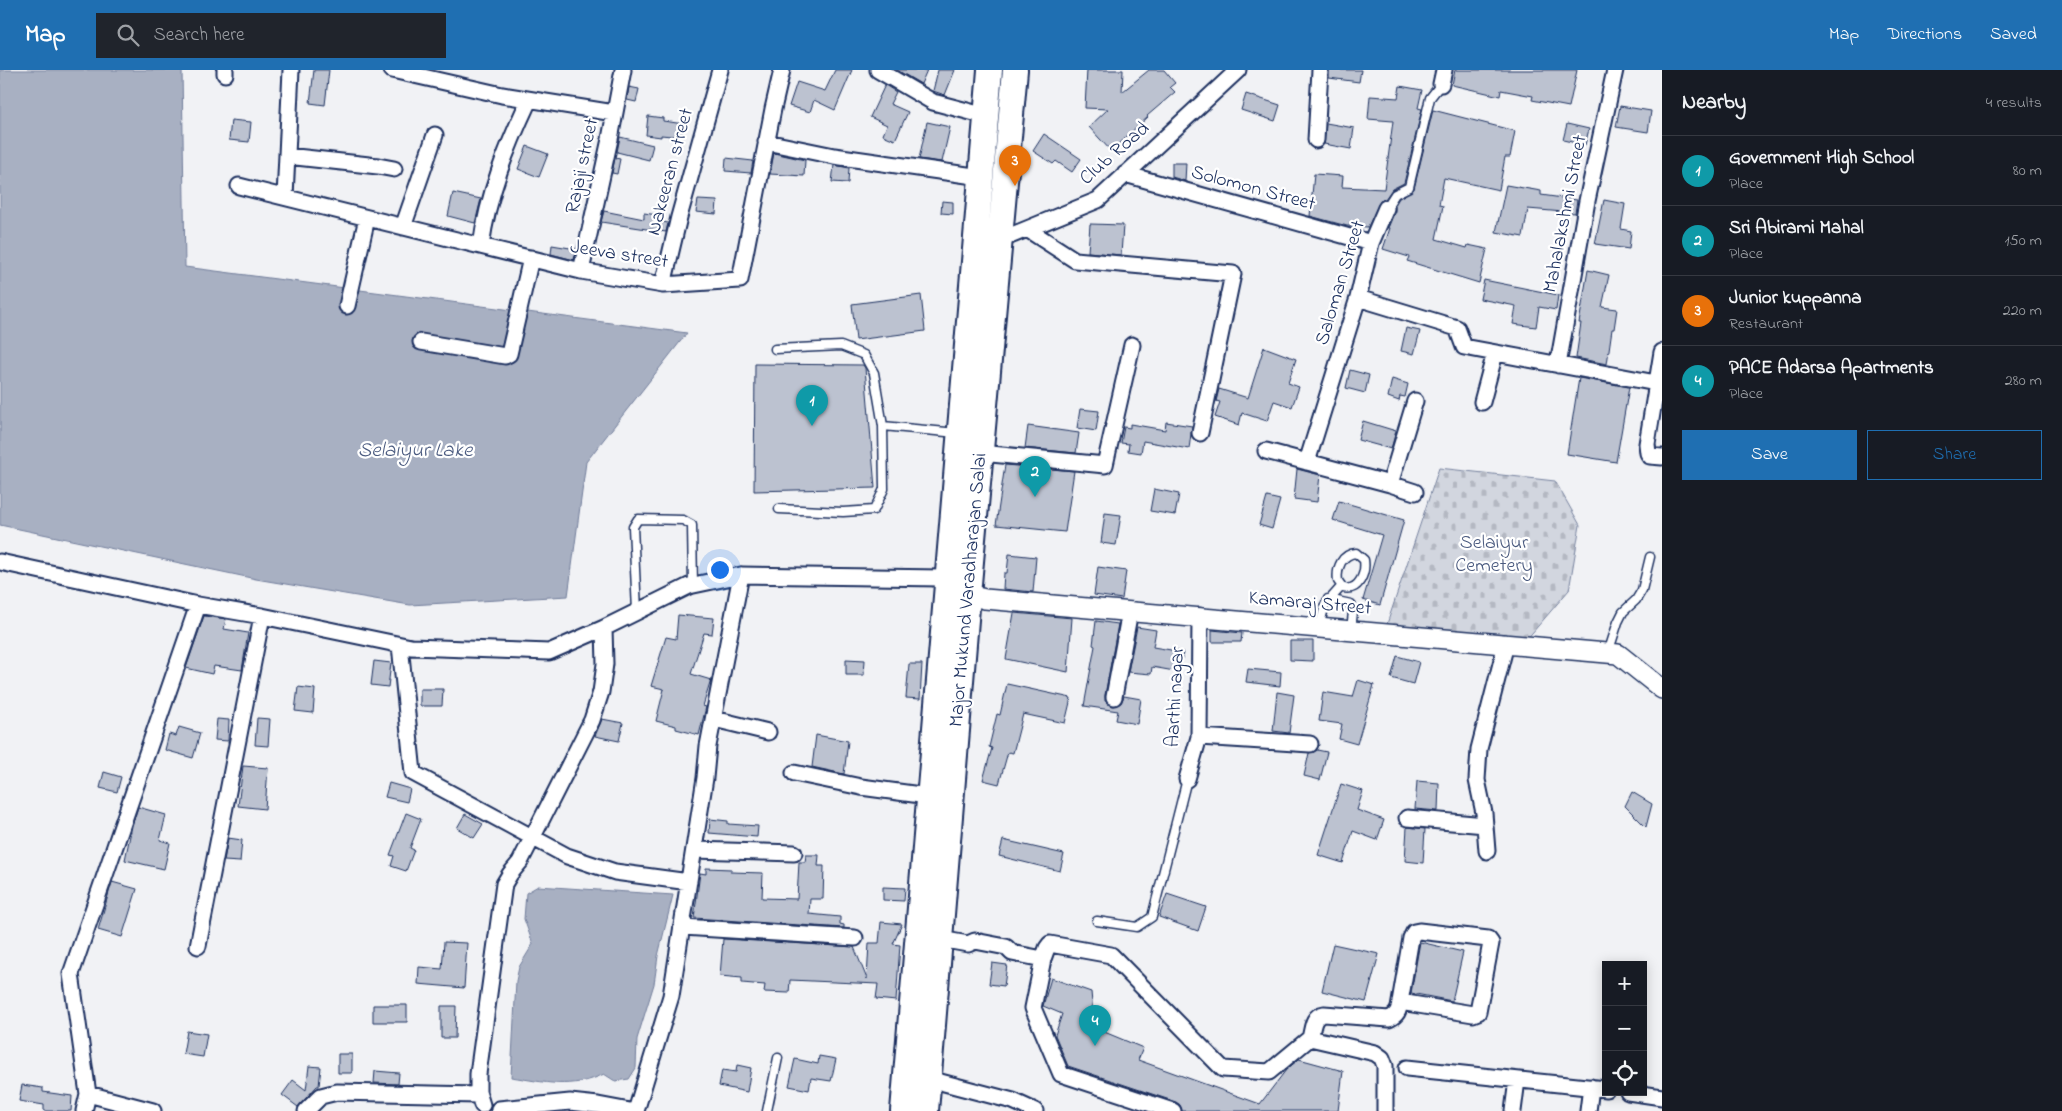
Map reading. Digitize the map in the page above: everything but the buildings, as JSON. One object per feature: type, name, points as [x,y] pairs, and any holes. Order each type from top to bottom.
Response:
[{"type":"main road","name":"Major Mukund Varadharajan Salai","points":[[902,1111],[990,70]]},
{"type":"main road","name":"Major Mukund Varadharajan Salai","points":[[926,1111],[968,596],[1015,70]]},
{"type":"street","points":[[286,197],[291,70]]},
{"type":"street","points":[[392,70],[530,100],[614,114]]},
{"type":"street","name":"Rajaji street","points":[[581,271],[622,70]]},
{"type":"street","name":"Nakeeran street","points":[[663,285],[679,217],[720,70]]},
{"type":"street","name":"Jeeva street","points":[[239,186],[581,271],[663,285],[740,280],[766,142],[782,70]]},
{"type":"street","points":[[878,70],[934,102],[986,116]]},
{"type":"street","name":"Club Road","points":[[1000,240],[1098,200],[1238,70]]},
{"type":"street","points":[[1316,140],[1320,70]]},
{"type":"street","name":"Mahalakshmi Street","points":[[1558,366],[1587,201],[1615,70]]},
{"type":"street","points":[[481,246],[490,200],[508,145],[530,100]]},
{"type":"street","points":[[403,226],[435,135]]},
{"type":"street","points":[[766,142],[825,155],[981,178]]},
{"type":"street","points":[[287,156],[394,169]]},
{"type":"street","name":"Solomon Street","points":[[1125,174],[1371,243]]},
{"type":"street","name":"Saloman Street","points":[[1307,462],[1358,298],[1371,243],[1386,208]]},
{"type":"street","points":[[348,306],[367,218]]},
{"type":"street","points":[[1027,229],[1075,260],[1233,274],[1200,433]]},
{"type":"street","points":[[421,342],[505,356],[509,354],[531,258]]},
{"type":"street","points":[[1358,298],[1456,328],[1464,347],[1656,384]]},
{"type":"street","points":[[981,453],[1105,464],[1132,346]]},
{"type":"street","points":[[1662,352],[1647,444],[1650,456],[1662,457]]},
{"type":"street","points":[[1482,402],[1495,353]]},
{"type":"street","points":[[1390,484],[1415,401]]},
{"type":"street","points":[[1266,451],[1415,492]]},
{"type":"street","points":[[0,562],[198,605],[262,616],[411,647],[549,652],[693,585],[741,575],[922,577],[946,580]]},
{"type":"street","points":[[636,1111],[671,996],[683,927],[708,746],[741,575]]},
{"type":"street","name":"Kamaraj Street","points":[[946,580],[968,596],[985,599],[1200,616],[1618,654],[1662,689]]},
{"type":"street","points":[[84,1111],[88,1094],[71,974],[198,605]]},
{"type":"street","points":[[1114,697],[1130,611]]},
{"type":"street","points":[[198,946],[262,616]]},
{"type":"street","name":"Aarthi nagar","points":[[1188,780],[1198,737],[1200,616]]},
{"type":"street","points":[[479,1103],[478,1074],[504,884],[520,862],[533,838],[592,720],[601,692],[605,664],[619,620]]},
{"type":"street","points":[[1487,851],[1485,825],[1477,780],[1479,750],[1506,644]]},
{"type":"street","points":[[400,645],[413,773],[567,856],[614,872],[689,882]]},
{"type":"street","points":[[714,719],[768,732]]},
{"type":"street","points":[[1198,737],[1310,744]]},
{"type":"street","points":[[794,773],[861,787],[928,796]]},
{"type":"street","points":[[1407,818],[1485,825]]},
{"type":"street","points":[[694,850],[794,853]]},
{"type":"street","points":[[683,927],[855,938]]},
{"type":"street","points":[[1173,1111],[1061,1074],[1033,1008],[1043,960],[1050,944],[1112,955],[1223,1069],[1270,1072],[1310,1038],[1314,1020],[1318,1015],[1389,1019],[1394,1017],[1399,1012],[1400,1002],[1414,932],[1488,939],[1491,943],[1478,1012],[1474,1014],[1400,1002]]},
{"type":"street","points":[[940,939],[968,944],[974,950],[1006,956],[1012,952],[1043,960]]},
{"type":"street","points":[[1310,1038],[1375,1053],[1382,1058],[1385,1066],[1385,1111]]},
{"type":"street","points":[[1407,1068],[1599,1088],[1588,1111]]},
{"type":"street","points":[[929,1079],[1013,1101],[1035,1111]]},
{"type":"street","points":[[1513,1111],[1517,1080]]},
{"type":"street","points":[[306,1111],[321,1096],[337,1092],[479,1103],[491,1102],[499,1110],[570,1102],[630,1111]]},
{"type":"street","points":[[88,1094],[154,1111]]},
{"type":"street","points":[[1647,1095],[1662,1097]]},
{"type":"lane","name":"Saloman Street","points":[[1386,208],[1395,194],[1410,187],[1430,98],[1443,77]]},
{"type":"lane","points":[[774,349],[841,346],[864,355],[874,373],[883,426],[884,489],[874,510],[842,512],[779,509]]},
{"type":"lane","points":[[883,426],[959,434]]},
{"type":"lane","points":[[619,620],[633,527],[638,519],[683,520],[692,526],[693,585]]},
{"type":"lane","points":[[1356,553],[1364,560],[1361,578],[1357,585],[1352,588],[1346,589],[1341,587],[1337,574],[1341,563],[1348,554],[1356,553]]},
{"type":"lane","points":[[1608,653],[1623,612],[1636,600],[1642,590],[1650,556]]},
{"type":"lane","points":[[1320,627],[1322,612],[1328,599],[1341,587]]},
{"type":"lane","points":[[1328,599],[1351,604],[1354,612],[1351,630]]},
{"type":"lane","points":[[1097,921],[1137,927],[1152,917],[1188,780]]},
{"type":"lane","points":[[766,1111],[778,1058]]},
{"type":"green space","name":"Selaiyur Cemetery","points":[[1439,468],[1555,481],[1580,525],[1569,590],[1526,640],[1386,627]]},
{"type":"water","name":"Selaiyur Lake","points":[[0,70],[182,70],[185,267],[687,333],[586,462],[568,596],[410,605],[256,579],[0,525]]},
{"type":"water","points":[[538,886],[673,895],[658,956],[654,984],[637,1039],[636,1068],[629,1079],[615,1081],[604,1074],[581,1082],[558,1083],[511,1077],[516,981],[519,967],[533,944],[524,919],[526,893]]},
{"type":"place","name":"Junior kuppanna","points":[[1015,186]]},
{"type":"place","name":"Government High School","points":[[812,426]]},
{"type":"place","name":"Sri Abirami Mahal","points":[[1035,497]]},
{"type":"place","name":"PACE Adarsa Apartments","points":[[1095,1046]]}]
